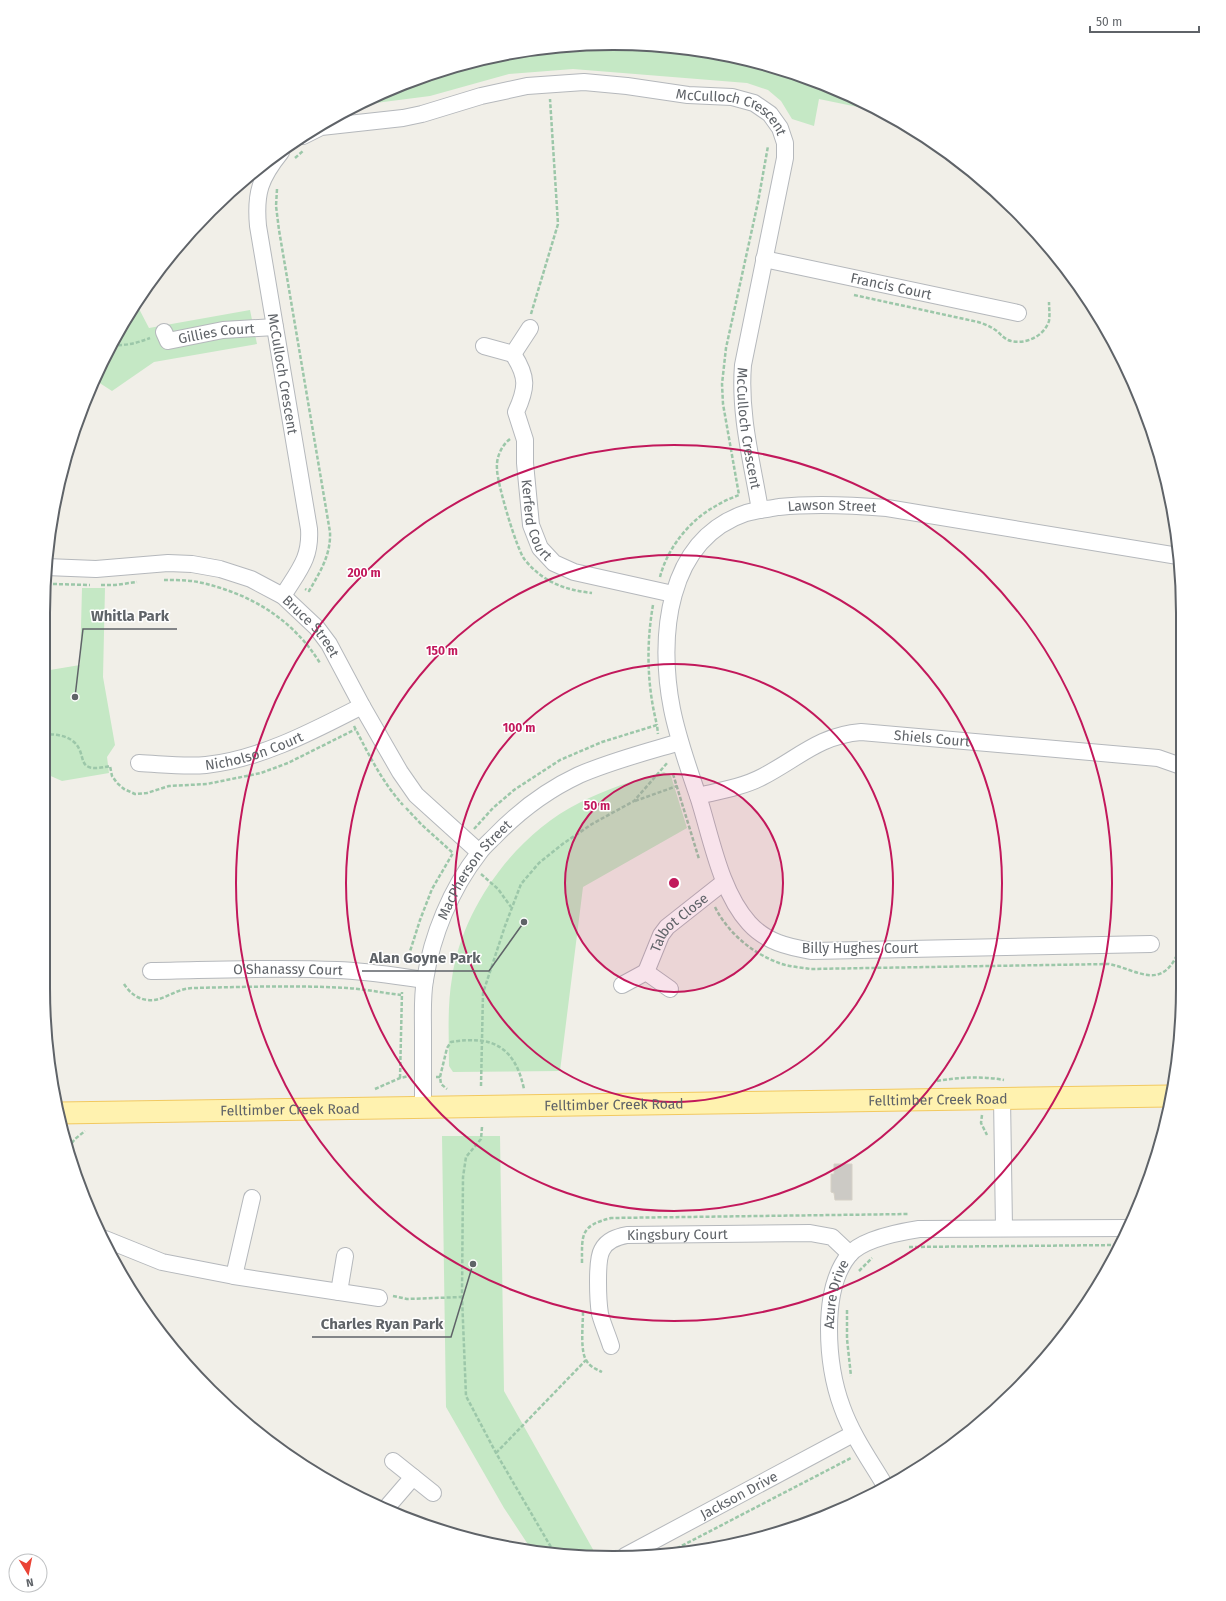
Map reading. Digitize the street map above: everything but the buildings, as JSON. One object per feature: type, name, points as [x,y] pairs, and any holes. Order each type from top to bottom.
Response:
[{"type":"main road","name":"Felltimber Creek Road","points":[[64,1113],[1165,1096]]},
{"type":"street","name":"McCulloch Crescent","points":[[330,126],[403,118],[422,114],[495,92],[527,86],[584,82],[627,86],[688,95],[732,97],[754,103],[770,114],[780,128],[785,143],[785,158],[743,365],[741,382],[742,406],[760,510]]},
{"type":"street","name":"McCulloch Crescent","points":[[269,167],[259,176],[259,191],[256,204],[258,226],[309,528],[310,544],[305,561],[283,596]]},
{"type":"street","name":"Francis Court","points":[[764,259],[1018,313]]},
{"type":"street","name":"Gillies Court","points":[[164,332],[168,341],[223,330],[275,327]]},
{"type":"street","points":[[484,346],[513,354],[530,328]]},
{"type":"street","name":"Kerferd Court","points":[[513,354],[524,375],[525,387],[523,398],[516,412],[525,440],[525,463],[531,525],[540,548],[554,563],[574,572],[673,594]]},
{"type":"street","name":"Lawson Street","points":[[680,742],[672,708],[667,670],[666,644],[673,594],[679,576],[690,556],[705,538],[724,524],[745,514],[760,510],[809,504],[844,504],[887,508],[1173,555]]},
{"type":"street","name":"Bruce Street","points":[[52,567],[96,569],[168,563],[192,564],[220,569],[251,579],[283,596],[316,628],[329,644],[355,709],[416,795],[479,852]]},
{"type":"street","name":"Nicholson Court","points":[[139,763],[194,765],[233,760],[283,744],[355,709]]},
{"type":"street","name":"Shiels Court","points":[[698,796],[745,784],[761,778],[825,740],[845,734],[861,732],[1158,758],[1176,764]]},
{"type":"street","name":"MacPherson Street","points":[[424,1107],[423,1005],[425,980],[442,918],[457,886],[479,852],[527,806],[550,791],[578,776],[613,762],[665,754],[680,742]]},
{"type":"street","name":"Billy Hughes Court","points":[[680,742],[724,882],[734,904],[749,923],[768,939],[790,948],[820,951],[1151,944]]},
{"type":"street","name":"Talbot Close","points":[[622,985],[646,972],[661,935],[667,927],[724,882]]},
{"type":"street","name":"O'Shanassy Court","points":[[151,971],[285,969],[338,970],[425,980]]},
{"type":"street","name":"Talbot Close","points":[[646,972],[670,989]]},
{"type":"street","points":[[1002,1098],[1004,1228]]},
{"type":"street","points":[[234,1276],[252,1198]]},
{"type":"street","name":"Azure Drive","points":[[883,1482],[853,1434],[837,1393],[830,1349],[830,1319],[833,1289],[841,1268],[850,1254],[866,1243],[886,1235],[919,1229],[1122,1228]]},
{"type":"street","name":"Kingsbury Court","points":[[611,1346],[600,1314],[598,1265],[599,1256],[602,1249],[617,1237],[627,1235],[810,1232],[832,1237],[850,1254]]},
{"type":"street","points":[[110,1241],[162,1262],[234,1276],[380,1298]]},
{"type":"street","points":[[340,1292],[345,1256]]},
{"type":"street","name":"Jackson Drive","points":[[635,1550],[853,1434]]},
{"type":"street","points":[[393,1461],[433,1493]]},
{"type":"street","points":[[390,1504],[413,1477]]},
{"type":"path","points":[[530,328],[529,320],[558,224],[550,95]]},
{"type":"path","points":[[118,346],[135,344],[164,332]]},
{"type":"path","points":[[163,580],[198,582],[230,591],[254,601],[295,631],[323,669]]},
{"type":"path","points":[[100,585],[139,582]]},
{"type":"path","points":[[51,584],[94,585]]},
{"type":"path","points":[[355,709],[374,764],[387,785],[398,800],[422,825],[453,853]]},
{"type":"path","points":[[400,1078],[403,977],[420,920],[432,889],[453,853],[464,839],[493,808],[514,790],[560,760],[602,742],[657,725],[699,860]]},
{"type":"path","points":[[50,735],[66,737],[74,742],[84,763],[89,767],[94,768],[110,766]]},
{"type":"path","points":[[634,801],[665,754]]},
{"type":"path","points":[[481,1086],[483,994],[511,908],[521,884],[539,863],[564,843],[592,824],[634,801],[693,781]]},
{"type":"path","points":[[470,866],[494,885],[511,908]]},
{"type":"path","points":[[710,893],[719,916],[732,933],[751,948],[769,958],[780,964],[794,967],[827,969],[1109,964],[1131,970],[1139,975],[1153,976],[1166,970],[1176,956]]},
{"type":"path","points":[[124,984],[132,994],[148,1000],[158,999],[179,990],[202,988],[325,987],[348,988],[402,995]]},
{"type":"path","points":[[440,1077],[447,1048],[452,1042],[481,1040],[501,1047],[516,1063],[522,1077],[525,1092]]},
{"type":"path","points":[[482,1127],[481,1139],[466,1157],[463,1177],[462,1297],[466,1396],[496,1453],[551,1547]]},
{"type":"path","points":[[906,1248],[1114,1245]]},
{"type":"path","points":[[856,1274],[876,1255]]},
{"type":"path","points":[[380,1298],[394,1296],[407,1299],[462,1297]]},
{"type":"path","points":[[847,1306],[847,1339],[852,1383]]},
{"type":"path","points":[[496,1453],[586,1360]]},
{"type":"path","points":[[680,1547],[851,1458],[863,1450]]},
{"type":"green space","points":[[613,50],[650,51],[686,55],[759,69],[794,80],[862,108],[819,99],[814,126],[792,119],[781,101],[768,90],[747,83],[573,69],[509,74],[430,96],[375,103],[432,80],[467,69],[540,55],[576,51]]},
{"type":"green space","points":[[139,309],[149,328],[250,310],[257,344],[154,362],[112,391],[100,383],[125,331]]},
{"type":"green space","points":[[82,588],[105,588],[103,677],[115,745],[107,757],[109,773],[62,781],[50,776],[50,670],[80,665]]},
{"type":"green space","points":[[664,772],[671,776],[687,828],[583,887],[560,1071],[453,1072],[449,1066],[449,1000],[452,978],[458,952],[467,926],[480,900],[495,876],[513,854],[534,834],[556,817],[599,793]]},
{"type":"green space","points":[[442,1136],[500,1136],[504,1391],[594,1550],[576,1550],[528,1544],[504,1508],[446,1407]]},
{"type":"place","name":"Whitla Park","points":[[75,697]]},
{"type":"place","name":"Alan Goyne Park","points":[[524,922]]},
{"type":"place","name":"Charles Ryan Park","points":[[473,1264]]}]
